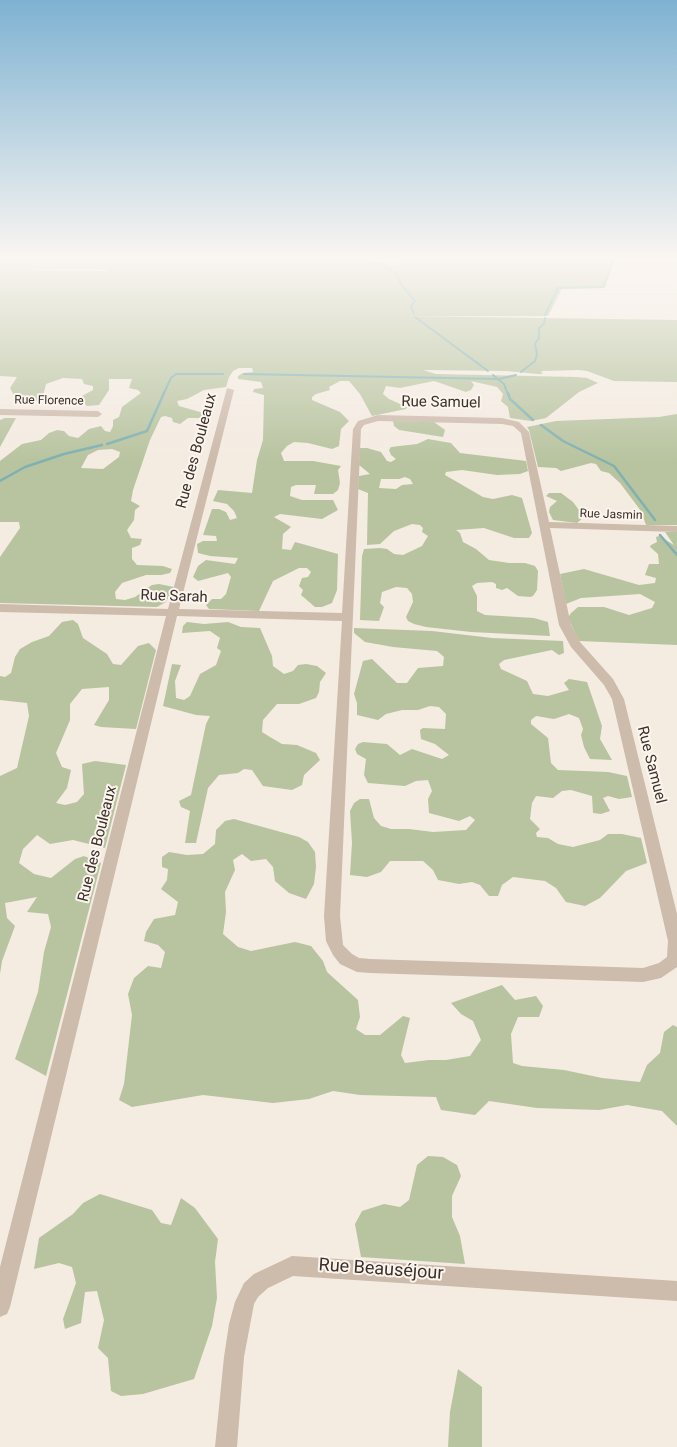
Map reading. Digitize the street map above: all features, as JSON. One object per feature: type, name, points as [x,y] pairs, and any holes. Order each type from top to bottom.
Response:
[{"type":"street","name":"Rue des Bouleaux","points":[[0,1307],[172,612],[230,390]]},
{"type":"street","name":"Rue Florence","points":[[0,412],[98,414]]},
{"type":"street","name":"Rue Samuel","points":[[387,418],[502,421],[520,426],[525,432],[565,625],[575,644],[609,682],[618,699],[676,941],[676,952],[673,961],[655,973],[643,975],[370,966],[352,962],[338,950],[334,941],[332,916],[346,617],[357,429],[366,421],[387,418]]},
{"type":"street","name":"Rue Jasmin","points":[[544,525],[677,529]]},
{"type":"street","name":"Rue Sarah","points":[[0,608],[346,617]]},
{"type":"street","name":"Rue Beauséjour","points":[[226,1447],[234,1357],[239,1324],[245,1302],[251,1290],[261,1281],[275,1272],[292,1266],[334,1267],[677,1291]]},
{"type":"green space","points":[[0,326],[677,326],[677,382],[614,381],[587,371],[578,370],[542,371],[541,373],[544,374],[538,374],[506,371],[423,370],[436,374],[577,377],[587,378],[598,383],[579,392],[546,418],[531,421],[510,418],[508,407],[501,401],[503,394],[497,387],[471,381],[474,385],[471,390],[466,392],[434,381],[400,388],[386,386],[383,394],[389,399],[407,407],[406,409],[372,416],[360,394],[349,381],[340,381],[329,387],[330,390],[312,397],[312,400],[340,412],[349,421],[341,429],[339,446],[332,449],[308,443],[294,442],[281,453],[284,461],[313,461],[341,466],[338,470],[340,483],[338,490],[333,494],[314,494],[316,485],[296,485],[291,487],[290,496],[302,500],[333,500],[338,510],[322,519],[280,514],[274,517],[291,527],[283,534],[282,549],[291,550],[295,542],[338,554],[337,590],[332,603],[322,607],[315,607],[301,595],[303,590],[299,586],[302,578],[308,577],[311,572],[307,568],[299,568],[273,581],[259,611],[209,609],[206,605],[212,599],[221,599],[226,594],[231,577],[228,573],[198,581],[193,577],[198,566],[206,560],[235,564],[238,558],[198,553],[197,544],[203,541],[217,541],[216,536],[203,535],[212,509],[226,512],[230,520],[237,518],[234,511],[227,504],[213,501],[218,490],[252,493],[257,460],[263,440],[264,395],[253,392],[254,389],[263,388],[261,382],[238,379],[238,376],[243,373],[253,372],[252,368],[239,368],[233,371],[226,387],[204,390],[187,399],[177,401],[179,406],[207,414],[204,418],[188,418],[180,424],[173,422],[172,418],[161,417],[150,440],[131,501],[140,506],[135,510],[134,520],[127,530],[131,538],[142,539],[140,545],[132,548],[132,559],[137,565],[163,566],[172,569],[170,573],[146,575],[122,583],[115,592],[116,599],[125,600],[135,597],[152,585],[159,584],[174,587],[166,602],[157,607],[0,603],[0,557],[20,528],[19,522],[0,522],[0,461],[22,444],[41,440],[49,433],[57,430],[64,431],[69,436],[78,438],[89,429],[101,426],[105,431],[110,432],[113,420],[119,417],[122,407],[141,393],[138,390],[129,388],[132,379],[109,379],[109,390],[99,405],[87,406],[82,401],[82,396],[93,390],[93,386],[84,384],[82,379],[63,378],[46,384],[43,396],[37,401],[27,403],[16,399],[10,388],[17,377],[0,376]],"holes":[[[112,449],[120,452],[119,457],[103,469],[81,468],[88,455],[98,450]]]},
{"type":"green space","points":[[677,414],[677,525],[646,525],[641,511],[620,483],[609,473],[601,471],[596,464],[591,463],[561,471],[556,468],[538,467],[527,427],[556,421],[659,417]]},
{"type":"green space","points":[[16,418],[0,447],[0,420]]},
{"type":"green space","points":[[393,421],[434,422],[445,430],[443,437],[399,430],[394,426]]},
{"type":"green space","points":[[428,439],[451,443],[460,453],[526,461],[528,471],[520,474],[497,475],[462,470],[446,472],[445,475],[483,497],[493,499],[512,495],[522,498],[532,533],[529,538],[514,538],[484,528],[456,530],[460,533],[463,542],[476,549],[489,560],[525,563],[535,566],[538,571],[537,590],[530,597],[518,596],[507,588],[502,590],[496,588],[496,584],[492,582],[477,583],[472,586],[477,596],[477,611],[485,615],[534,618],[548,622],[550,636],[471,632],[414,624],[408,621],[406,617],[413,602],[412,594],[407,588],[396,587],[382,592],[380,603],[384,607],[379,621],[360,620],[362,556],[364,549],[387,549],[394,554],[403,555],[422,546],[428,536],[422,532],[423,528],[420,525],[412,524],[394,531],[380,544],[367,545],[368,493],[358,489],[359,476],[370,474],[359,465],[360,448],[381,452],[387,461],[391,462],[396,459],[391,455],[389,450],[391,447],[417,444]],"holes":[[[405,477],[410,479],[413,484],[402,485],[396,489],[379,488],[381,479]]]},
{"type":"green space","points":[[549,493],[561,493],[573,502],[584,517],[577,523],[553,520],[549,512],[550,507],[557,501],[546,496]]},
{"type":"green space","points":[[665,532],[677,532],[677,645],[579,641],[568,618],[578,607],[604,607],[629,615],[652,608],[655,602],[640,594],[581,598],[566,604],[560,574],[584,569],[639,585],[655,583],[656,578],[645,575],[649,564],[659,564],[658,554],[650,547],[657,542],[656,537],[659,536],[674,545]]},
{"type":"green space","points":[[73,620],[78,624],[83,638],[107,654],[113,664],[121,665],[138,646],[149,643],[156,650],[136,729],[94,725],[109,700],[109,687],[82,689],[70,704],[70,720],[56,753],[62,767],[71,770],[67,788],[56,803],[65,805],[77,802],[84,794],[82,764],[95,761],[126,765],[105,848],[73,840],[50,844],[37,835],[23,849],[19,863],[34,874],[51,878],[75,859],[84,856],[101,863],[46,1076],[15,1059],[38,992],[44,952],[51,927],[48,914],[27,912],[37,897],[5,903],[7,918],[15,926],[2,961],[0,974],[0,776],[17,768],[29,716],[27,703],[0,700],[0,676],[5,677],[11,673],[15,657],[20,649],[49,636],[62,622]]},
{"type":"green space","points":[[187,622],[204,624],[228,622],[241,627],[260,628],[272,656],[273,666],[284,674],[293,671],[298,665],[306,664],[317,666],[326,673],[320,682],[316,698],[299,704],[277,704],[263,720],[262,732],[270,737],[282,744],[297,745],[316,753],[320,760],[304,775],[302,785],[292,790],[263,786],[252,770],[244,769],[238,773],[219,775],[208,788],[196,843],[185,843],[190,811],[181,807],[179,801],[191,795],[206,724],[210,716],[196,715],[163,706],[172,664],[181,665],[175,681],[176,698],[184,700],[190,696],[200,674],[216,665],[221,651],[217,648],[220,638],[210,631],[182,633],[183,626]]},
{"type":"green space","points":[[354,628],[432,631],[492,638],[563,641],[564,653],[559,655],[552,650],[504,660],[499,664],[501,669],[527,681],[533,694],[548,696],[569,690],[564,683],[569,679],[587,682],[602,726],[600,739],[612,760],[590,759],[584,747],[581,735],[583,729],[579,718],[569,714],[554,719],[536,716],[531,720],[531,724],[548,738],[551,763],[558,770],[608,772],[627,776],[632,797],[619,799],[608,796],[603,798],[610,811],[601,814],[593,813],[592,796],[571,790],[562,791],[553,798],[536,796],[532,803],[530,819],[540,829],[536,833],[537,837],[548,838],[558,844],[573,847],[600,840],[608,834],[622,834],[641,838],[647,863],[626,871],[600,898],[585,906],[566,902],[556,888],[545,881],[513,877],[502,885],[498,896],[489,896],[480,885],[472,882],[459,884],[438,880],[433,870],[423,861],[390,861],[381,872],[367,877],[350,875],[352,843],[350,811],[354,803],[360,799],[369,799],[374,818],[381,826],[391,829],[433,832],[466,830],[475,820],[470,816],[459,821],[429,813],[428,799],[432,791],[428,780],[416,781],[405,786],[368,783],[364,775],[366,759],[357,754],[355,749],[358,744],[363,742],[387,744],[400,755],[412,749],[442,759],[449,755],[435,744],[421,739],[420,730],[423,728],[445,729],[446,714],[439,707],[430,706],[418,710],[402,710],[386,714],[378,720],[357,715],[357,703],[354,694],[363,661],[372,659],[397,683],[407,683],[418,668],[443,666],[444,657],[437,651],[365,642],[354,633]]},
{"type":"green space","points":[[234,819],[299,837],[308,842],[315,852],[316,867],[314,884],[306,899],[289,893],[275,881],[273,867],[266,859],[251,861],[242,854],[233,860],[235,870],[225,892],[226,912],[223,934],[238,947],[251,951],[295,942],[311,946],[323,961],[327,972],[358,1000],[360,1017],[356,1029],[365,1035],[380,1035],[403,1016],[410,1018],[401,1055],[405,1063],[470,1056],[481,1040],[473,1021],[461,1014],[451,1003],[502,985],[515,1000],[536,996],[543,1006],[539,1017],[518,1017],[511,1034],[513,1063],[522,1066],[564,1070],[602,1078],[640,1082],[647,1065],[660,1053],[664,1032],[673,1025],[677,1027],[677,1126],[662,1111],[627,1105],[599,1110],[537,1108],[489,1101],[475,1115],[441,1110],[436,1097],[360,1095],[333,1091],[309,1099],[273,1103],[203,1095],[132,1107],[119,1100],[124,1084],[132,1015],[128,994],[134,978],[148,966],[161,968],[165,952],[158,945],[144,941],[146,932],[154,919],[175,915],[178,902],[161,889],[167,880],[168,869],[162,867],[162,857],[169,852],[187,855],[203,854],[215,844],[216,830],[225,821]]},
{"type":"green space","points":[[428,1156],[443,1157],[457,1165],[461,1176],[452,1196],[452,1217],[460,1236],[465,1264],[361,1257],[355,1224],[362,1211],[384,1204],[400,1207],[409,1200],[417,1165]]},
{"type":"green space","points":[[100,1194],[152,1210],[161,1223],[171,1225],[181,1198],[195,1208],[218,1239],[215,1262],[217,1298],[212,1326],[194,1379],[143,1394],[121,1396],[111,1391],[108,1358],[98,1348],[104,1320],[97,1291],[85,1292],[81,1323],[65,1329],[63,1319],[76,1283],[72,1267],[59,1263],[34,1269],[39,1238],[73,1214],[83,1203]]},
{"type":"green space","points":[[458,1369],[482,1387],[482,1447],[448,1447],[450,1412]]},
{"type":"waterway","points":[[427,326],[488,371]]},
{"type":"waterway","points":[[521,372],[535,361],[537,354],[535,344],[539,338],[539,328],[542,326]]},
{"type":"waterway","points":[[163,395],[171,378],[176,374],[223,374]]},
{"type":"waterway","points":[[244,374],[498,379]]},
{"type":"waterway","points":[[493,375],[498,379]]},
{"type":"waterway","points":[[498,379],[516,375]]},
{"type":"waterway","points":[[498,379],[504,384],[508,395]]},
{"type":"waterway","points":[[107,444],[147,431],[164,393]]},
{"type":"waterway","points":[[508,393],[510,399],[533,420]]},
{"type":"waterway","points":[[541,425],[563,441],[614,466],[655,520]]},
{"type":"waterway","points":[[0,481],[25,467],[64,454],[102,445]]},
{"type":"waterway","points":[[660,535],[677,555]]}]
